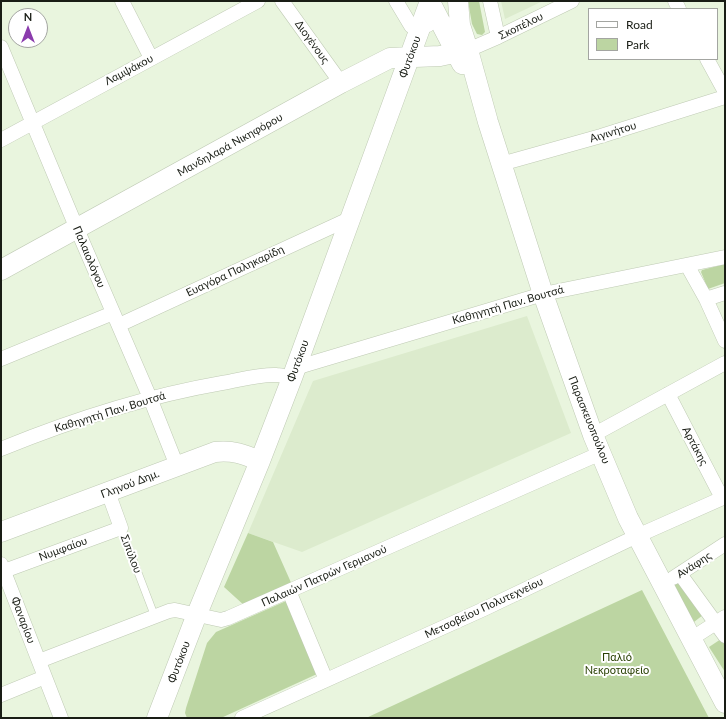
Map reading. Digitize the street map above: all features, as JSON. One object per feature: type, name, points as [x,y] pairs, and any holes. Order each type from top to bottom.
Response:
[{"type":"street","points":[[122,1],[151,58]]},
{"type":"street","name":"Λαμψάκου","points":[[1,140],[258,1]]},
{"type":"street","name":"Διογένους","points":[[282,1],[341,83]]},
{"type":"street","points":[[396,1],[411,26],[449,24]]},
{"type":"street","name":"Φυτόκου","points":[[158,718],[197,614],[260,461],[410,57],[449,24],[458,1]]},
{"type":"street","points":[[490,1],[498,37]]},
{"type":"street","name":"Σκοπέλου","points":[[462,52],[498,37],[572,1]]},
{"type":"street","name":"Παρασκευοπούλου","points":[[430,2],[449,24],[462,52],[464,68],[488,122],[543,294],[593,435],[637,536],[725,703]]},
{"type":"street","name":"Παλαιολόγου","points":[[1,47],[76,229],[150,398],[177,466]]},
{"type":"street","name":"Μανδηλαρά Νικηφόρου","points":[[1,270],[341,83],[390,58],[440,56],[462,52]]},
{"type":"street","points":[[708,60],[725,92]]},
{"type":"street","name":"Αιγινήτου","points":[[501,164],[601,136],[725,97]]},
{"type":"street","name":"Ευαγόρα Παληκαρίδη","points":[[1,359],[116,319],[350,218]]},
{"type":"street","name":"Καθηγητή Παν. Βουτσά","points":[[1,448],[150,398],[212,384],[293,373],[543,294],[725,257]]},
{"type":"street","points":[[686,265],[706,299],[725,341]]},
{"type":"street","points":[[706,299],[725,293]]},
{"type":"street","points":[[593,435],[725,363]]},
{"type":"street","name":"Αρτάκης","points":[[668,394],[724,497]]},
{"type":"street","name":"Γληνού Δημ.","points":[[1,532],[215,452],[237,452],[260,461]]},
{"type":"street","name":"Παλαιών Πατρών Γερμανού","points":[[39,661],[175,610],[222,620],[601,453]]},
{"type":"street","name":"Σιπύλου","points":[[108,492],[121,528]]},
{"type":"street","name":"Μετσοβείου Πολυτεχνείου","points":[[242,718],[484,609],[637,536],[724,497]]},
{"type":"street","name":"Νυμφαίου","points":[[2,567],[121,528]]},
{"type":"street","name":"Ανάφης","points":[[662,584],[680,574],[725,544]]},
{"type":"street","name":"Φαναρίου","points":[[2,567],[61,718]]},
{"type":"street","points":[[680,574],[720,620],[725,636]]},
{"type":"street","points":[[289,591],[326,680]]},
{"type":"street","points":[[691,639],[720,620]]},
{"type":"street","points":[[1,696],[45,677]]},
{"type":"lane","name":"Σιπύλου","points":[[121,528],[155,617]]},
{"type":"shaded area","points":[[501,1],[543,1],[505,19]]},
{"type":"shaded area","points":[[527,316],[571,433],[302,552],[248,533],[313,381]]},
{"type":"green space","points":[[468,1],[479,1],[485,32],[482,35],[477,34],[472,24]]},
{"type":"green space","points":[[725,264],[725,283],[708,289],[701,272],[702,270]]},
{"type":"green space","points":[[248,533],[273,542],[293,587],[246,607],[224,587]]},
{"type":"green space","points":[[679,582],[703,615],[694,622],[673,585]]},
{"type":"green space","name":"Παλιό Νεκροταφείο","points":[[642,590],[709,718],[366,718]]},
{"type":"green space","points":[[286,601],[317,674],[221,718],[187,718],[185,713],[186,708],[207,643],[216,632]]},
{"type":"green space","points":[[721,639],[725,645],[725,672],[709,647]]}]
